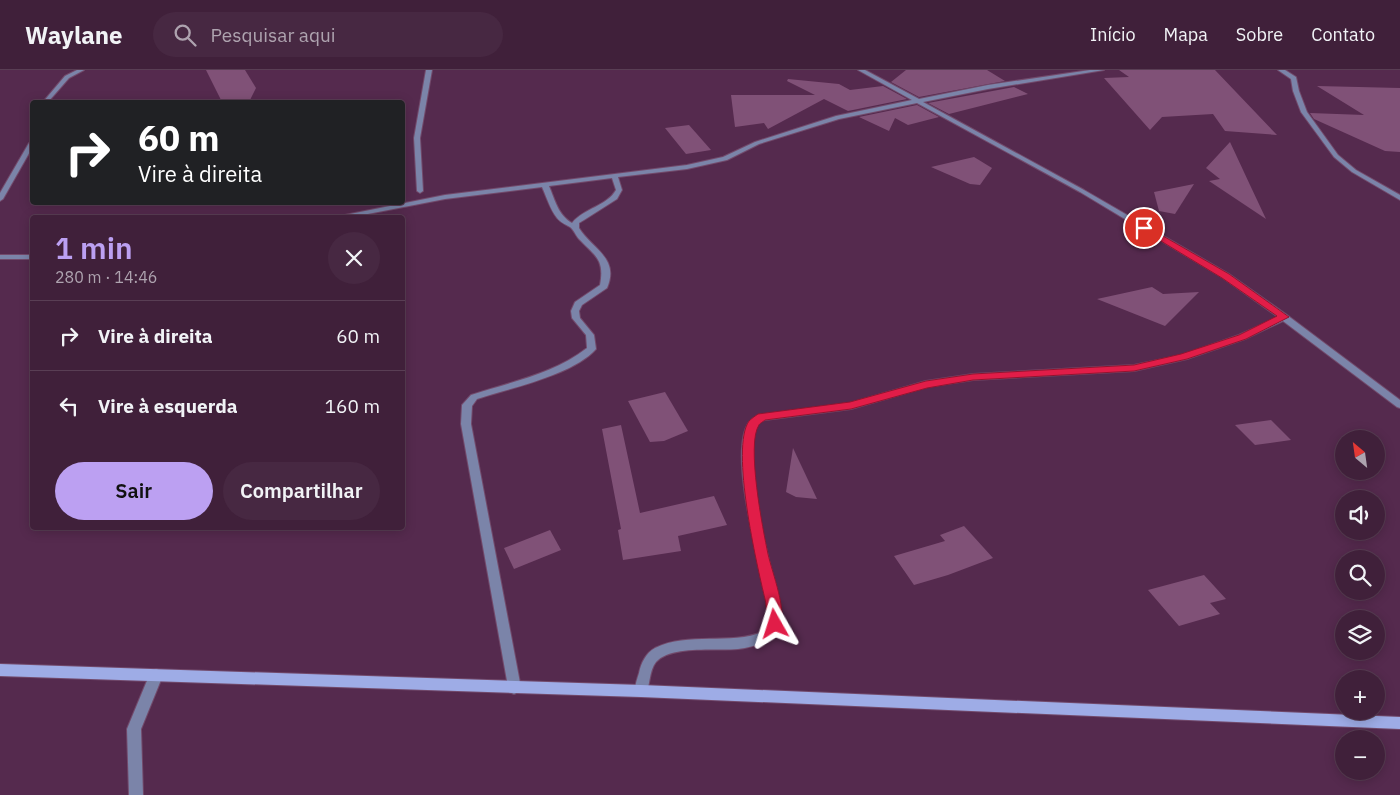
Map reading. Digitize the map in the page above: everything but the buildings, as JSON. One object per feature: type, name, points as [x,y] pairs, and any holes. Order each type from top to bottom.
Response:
[{"type":"street","points":[[65,70],[67,77]]},
{"type":"street","points":[[48,100],[67,77],[81,70]]},
{"type":"street","points":[[420,191],[417,138],[429,70]]},
{"type":"street","points":[[861,70],[1082,191],[1226,276],[1284,317],[1400,405]]},
{"type":"street","points":[[405,203],[616,177],[725,159],[757,143],[823,122],[988,87],[1101,70]]},
{"type":"street","points":[[1281,70],[1294,78],[1296,92],[1304,112],[1336,156],[1354,171],[1400,198]]},
{"type":"street","points":[[0,199],[30,146]]},
{"type":"street","points":[[575,228],[576,222],[581,218],[615,198],[619,190],[616,177]]},
{"type":"street","points":[[514,688],[466,424],[465,414],[467,405],[474,397],[568,365],[584,357],[592,349],[590,335],[576,318],[575,311],[578,304],[604,286],[607,273],[606,265],[601,256],[580,236],[575,228],[563,221],[556,212],[544,185]]},
{"type":"street","points":[[420,191],[445,197]]},
{"type":"street","points":[[408,202],[420,191]]},
{"type":"street","points":[[346,215],[394,205]]},
{"type":"street","points":[[0,257],[30,256]]},
{"type":"street","points":[[641,691],[653,656],[666,650],[687,645],[748,643],[770,634],[775,624],[775,611],[761,553],[753,508],[748,461],[750,435],[754,423],[762,417],[851,406],[926,384],[973,377],[1134,368],[1184,357],[1242,337],[1284,317]]},
{"type":"street","points":[[0,670],[641,691],[1400,723]]},
{"type":"street","points":[[136,795],[134,729],[156,676]]},
{"type":"route","points":[[775,624],[775,611],[761,553],[753,508],[748,461],[750,435],[754,423],[762,417],[851,406],[926,384],[973,377],[1036,373],[1077,373],[1134,368],[1184,357],[1242,337],[1284,317],[1226,276],[1144,228]]}]
